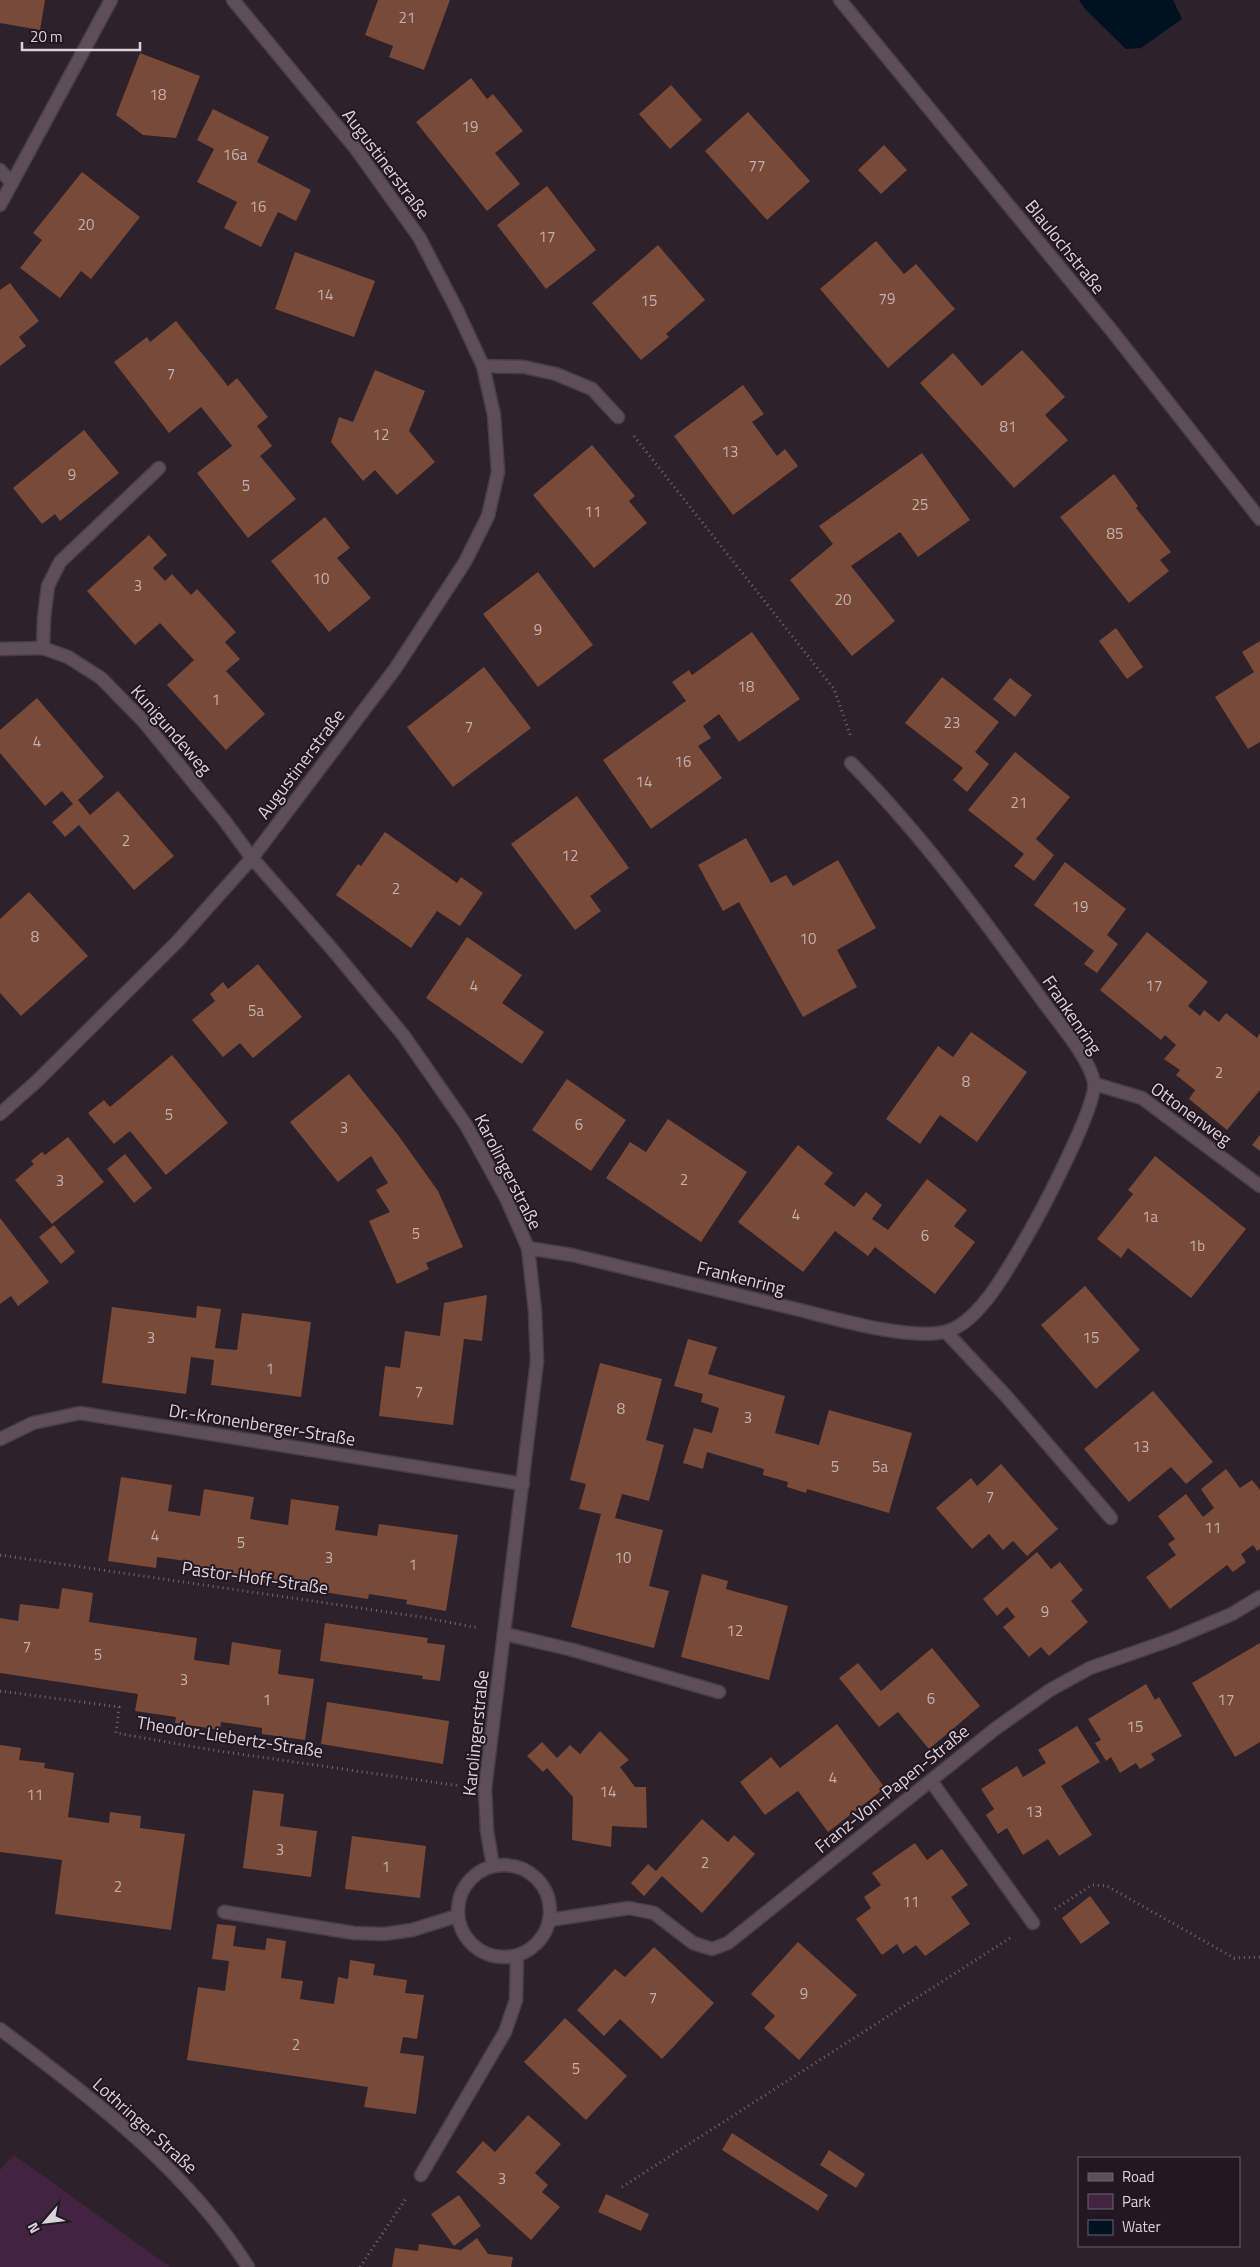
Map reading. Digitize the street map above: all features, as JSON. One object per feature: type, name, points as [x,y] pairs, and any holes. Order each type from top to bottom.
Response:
[{"type":"street","points":[[0,205],[111,0]]},
{"type":"street","name":"Augustinerstraße","points":[[0,1114],[36,1082],[177,942],[252,858],[394,669],[465,562],[488,516],[498,472],[494,416],[483,366],[456,308],[419,237],[356,149],[232,0]]},
{"type":"street","name":"Blaulochstraße","points":[[840,0],[1105,323],[1260,519]]},
{"type":"street","points":[[0,170],[12,183]]},
{"type":"street","points":[[483,366],[524,368],[556,374],[592,389],[618,417]]},
{"type":"street","points":[[43,648],[48,586],[60,562],[159,468]]},
{"type":"street","name":"Kunigundeweg","points":[[0,649],[43,648],[68,657],[101,678],[144,722],[224,820],[252,858]]},
{"type":"street","name":"Frankenring","points":[[528,1248],[572,1255],[854,1324],[919,1334],[946,1332],[977,1313],[1006,1273],[1041,1212],[1083,1124],[1095,1084],[1080,1052],[970,902],[891,804],[850,763]]},
{"type":"street","name":"Karolingerstraße","points":[[252,858],[404,1036],[466,1125],[506,1198],[528,1248],[536,1310],[537,1361],[485,1789],[487,1831],[493,1866]]},
{"type":"street","name":"Ottonenweg","points":[[1095,1084],[1142,1098],[1260,1186]]},
{"type":"street","points":[[946,1332],[1006,1396],[1111,1518]]},
{"type":"street","name":"Dr.-Kronenberger-Straße","points":[[0,1439],[33,1423],[80,1413],[523,1484]]},
{"type":"street","name":"Franz-Von-Papen-Straße","points":[[549,1920],[629,1908],[654,1913],[693,1942],[712,1949],[728,1943],[995,1729],[1058,1686],[1090,1668],[1182,1636],[1232,1614],[1260,1597]]},
{"type":"street","points":[[505,1634],[573,1650],[718,1692]]},
{"type":"street","points":[[931,1781],[1033,1923]]},
{"type":"street","points":[[493,1866],[516,1866],[536,1878],[548,1898],[549,1920],[543,1936],[532,1948],[517,1956],[497,1957],[478,1950],[464,1936],[458,1916],[460,1894],[473,1876],[493,1866]]},
{"type":"street","points":[[224,1912],[354,1933],[384,1934],[412,1930],[458,1916]]},
{"type":"street","points":[[421,2175],[505,2032],[516,2000],[517,1956]]},
{"type":"street","name":"Lothringer Straße","points":[[0,2029],[98,2103],[156,2155],[201,2202],[233,2243],[248,2267]]},
{"type":"path","points":[[618,417],[834,689],[851,739],[850,763]]},
{"type":"path","name":"Pastor-Hoff-Straße","points":[[0,1555],[421,1616],[505,1634]]},
{"type":"path","name":"Theodor-Liebertz-Straße","points":[[0,1691],[119,1707],[116,1733],[212,1750],[485,1789]]},
{"type":"path","points":[[622,2187],[1092,1885],[1107,1886],[1234,1958],[1260,1957]]},
{"type":"path","points":[[360,2267],[421,2175]]},
{"type":"green space","points":[[14,2155],[170,2267],[0,2267],[0,2170]]},
{"type":"water","points":[[1079,0],[1173,0],[1182,19],[1141,48],[1126,49],[1085,9]]},
{"type":"building","points":[[0,0],[45,0],[40,30],[0,23]]},
{"type":"building","points":[[378,0],[450,0],[424,70],[389,57],[393,46],[365,35]]},
{"type":"building","points":[[140,53],[200,76],[176,138],[143,135],[116,115]]},
{"type":"building","points":[[471,78],[487,99],[493,94],[523,131],[495,153],[520,184],[487,211],[416,122]]},
{"type":"building","points":[[671,85],[702,120],[670,149],[639,114]]},
{"type":"building","points":[[213,109],[269,137],[257,162],[311,190],[296,221],[278,212],[261,247],[224,228],[237,202],[197,182],[214,149],[197,140]]},
{"type":"building","points":[[748,112],[810,181],[767,220],[705,151]]},
{"type":"building","points":[[884,145],[907,170],[881,194],[858,170]]},
{"type":"building","points":[[82,172],[140,217],[91,279],[81,271],[60,298],[20,268],[42,240],[33,233]]},
{"type":"building","points":[[547,186],[596,250],[546,289],[497,225]]},
{"type":"building","points":[[876,241],[904,274],[916,264],[955,309],[888,368],[820,289]]},
{"type":"building","points":[[658,245],[705,300],[666,334],[669,337],[641,360],[592,303]]},
{"type":"building","points":[[295,252],[375,281],[354,337],[275,309]]},
{"type":"building","points":[[10,283],[39,321],[19,337],[26,346],[0,366],[0,290]]},
{"type":"building","points":[[176,321],[228,386],[237,378],[268,417],[257,426],[272,446],[260,456],[296,499],[248,538],[197,473],[232,446],[201,407],[169,433],[114,362],[147,337],[150,342]]},
{"type":"building","points":[[1022,350],[1065,397],[1045,415],[1068,440],[1014,488],[920,383],[953,353],[982,386]]},
{"type":"building","points":[[375,370],[425,391],[409,431],[435,462],[397,495],[375,470],[363,481],[331,442],[339,417],[353,422]]},
{"type":"building","points":[[743,385],[764,414],[752,422],[777,456],[785,449],[798,466],[733,515],[674,436]]},
{"type":"building","points":[[84,430],[119,473],[60,521],[55,514],[42,524],[13,488]]},
{"type":"building","points":[[592,445],[635,496],[629,501],[647,523],[594,568],[533,495]]},
{"type":"building","points":[[922,453],[970,520],[918,557],[900,532],[851,566],[895,621],[852,656],[790,580],[833,544],[819,526]]},
{"type":"building","points":[[1114,474],[1138,506],[1136,508],[1171,552],[1160,560],[1169,571],[1129,603],[1060,517]]},
{"type":"building","points":[[325,517],[350,548],[337,558],[371,598],[329,632],[271,561]]},
{"type":"building","points":[[149,535],[167,555],[153,568],[165,581],[172,574],[191,595],[197,589],[236,632],[225,642],[240,659],[226,671],[265,714],[226,750],[167,685],[194,660],[160,623],[135,645],[87,591]]},
{"type":"building","points":[[538,572],[593,645],[538,687],[483,614]]},
{"type":"building","points":[[1116,628],[1143,667],[1127,679],[1099,641]]},
{"type":"building","points":[[752,632],[800,699],[739,742],[719,714],[703,726],[711,738],[698,746],[722,778],[651,829],[603,760],[686,701],[672,682],[689,670],[692,675]]},
{"type":"building","points":[[1260,641],[1260,742],[1248,749],[1215,697],[1254,672],[1242,652]]},
{"type":"building","points":[[484,667],[531,728],[453,787],[407,727]]},
{"type":"building","points":[[942,677],[999,722],[975,752],[989,764],[967,792],[953,780],[963,768],[905,723]]},
{"type":"building","points":[[1010,678],[1032,695],[1015,717],[993,699]]},
{"type":"building","points":[[37,698],[104,777],[78,800],[90,815],[118,791],[174,856],[134,890],[79,825],[65,837],[52,822],[73,804],[62,791],[45,806],[0,753],[0,730]]},
{"type":"building","points":[[1015,752],[1070,797],[1036,839],[1054,855],[1034,881],[1014,866],[1024,854],[968,810]]},
{"type":"building","points":[[577,796],[629,868],[590,896],[601,911],[575,930],[511,844]]},
{"type":"building","points":[[385,832],[457,883],[461,877],[483,893],[460,926],[437,911],[411,948],[336,895],[358,864],[361,866]]},
{"type":"building","points":[[746,838],[771,883],[786,875],[793,886],[838,860],[876,928],[837,950],[857,987],[803,1017],[739,902],[723,911],[698,865]]},
{"type":"building","points":[[1065,862],[1126,909],[1107,935],[1118,944],[1097,973],[1084,964],[1094,951],[1034,905]]},
{"type":"building","points":[[29,892],[88,956],[21,1016],[0,993],[0,919]]},
{"type":"building","points":[[1147,932],[1208,982],[1188,1006],[1200,1016],[1204,1010],[1219,1022],[1226,1013],[1257,1038],[1260,1033],[1260,1090],[1227,1130],[1189,1099],[1195,1090],[1176,1075],[1180,1070],[1164,1059],[1176,1045],[1165,1035],[1161,1040],[1100,990]]},
{"type":"building","points":[[467,937],[522,975],[502,1003],[544,1032],[522,1064],[426,998]]},
{"type":"building","points":[[258,964],[302,1017],[253,1058],[240,1043],[223,1057],[192,1020],[215,1001],[210,994],[223,982],[228,989]]},
{"type":"building","points":[[971,1032],[1027,1072],[977,1142],[940,1115],[920,1144],[886,1119],[938,1046],[953,1057]]},
{"type":"building","points":[[172,1055],[228,1123],[166,1175],[130,1131],[114,1144],[88,1113],[104,1100],[110,1107]]},
{"type":"building","points":[[349,1074],[398,1135],[438,1191],[463,1247],[426,1263],[429,1269],[397,1284],[369,1221],[390,1212],[376,1190],[388,1183],[371,1156],[338,1182],[290,1122]]},
{"type":"building","points":[[567,1079],[626,1120],[591,1171],[532,1130]]},
{"type":"building","points":[[668,1119],[747,1172],[701,1242],[606,1178],[630,1142],[646,1152]]},
{"type":"building","points":[[1260,1135],[1260,1151],[1252,1145]]},
{"type":"building","points":[[68,1137],[104,1182],[52,1224],[15,1180],[34,1164],[31,1161],[42,1152],[45,1155]]},
{"type":"building","points":[[798,1145],[833,1173],[824,1184],[854,1207],[866,1192],[882,1205],[872,1219],[888,1230],[927,1179],[967,1210],[954,1226],[975,1242],[935,1294],[875,1247],[868,1256],[835,1231],[803,1272],[738,1222]]},
{"type":"building","points":[[125,1154],[152,1188],[134,1203],[107,1169]]},
{"type":"building","points":[[1155,1156],[1246,1229],[1191,1298],[1128,1248],[1121,1258],[1097,1239],[1133,1194],[1128,1190]]},
{"type":"building","points":[[0,1218],[49,1282],[18,1306],[11,1296],[0,1304]]},
{"type":"building","points":[[54,1225],[75,1252],[61,1264],[39,1237]]},
{"type":"building","points":[[1085,1286],[1140,1350],[1096,1389],[1041,1325]]},
{"type":"building","points":[[487,1295],[482,1341],[464,1339],[453,1425],[379,1416],[385,1366],[400,1368],[405,1331],[440,1336],[444,1303]]},
{"type":"building","points":[[197,1306],[221,1309],[215,1348],[237,1350],[242,1313],[311,1322],[301,1397],[211,1385],[214,1360],[191,1357],[186,1394],[102,1383],[112,1307],[196,1318]]},
{"type":"building","points":[[688,1339],[717,1347],[708,1374],[785,1396],[775,1433],[819,1445],[829,1410],[912,1433],[889,1513],[807,1489],[806,1493],[787,1487],[788,1482],[763,1475],[764,1469],[707,1452],[703,1469],[683,1463],[694,1428],[712,1433],[719,1408],[701,1402],[703,1394],[674,1386]]},
{"type":"building","points":[[600,1363],[662,1379],[646,1440],[664,1445],[649,1501],[622,1494],[615,1518],[663,1530],[649,1586],[669,1591],[654,1648],[571,1627],[601,1514],[579,1509],[586,1484],[570,1480]]},
{"type":"building","points":[[1153,1391],[1213,1462],[1186,1484],[1171,1467],[1129,1502],[1084,1449]]},
{"type":"building","points":[[1001,1464],[1058,1529],[1027,1556],[1013,1541],[1003,1550],[989,1534],[972,1549],[936,1508],[971,1478],[977,1486]]},
{"type":"building","points":[[1226,1469],[1240,1488],[1252,1480],[1260,1490],[1260,1549],[1257,1551],[1253,1545],[1241,1554],[1246,1562],[1233,1572],[1227,1565],[1170,1609],[1146,1577],[1176,1555],[1168,1544],[1175,1539],[1158,1516],[1186,1494],[1203,1517],[1214,1508],[1201,1489]]},
{"type":"building","points":[[121,1477],[172,1485],[168,1511],[200,1516],[204,1489],[254,1497],[250,1519],[288,1525],[291,1499],[339,1506],[335,1530],[377,1536],[379,1524],[458,1535],[446,1611],[406,1604],[407,1600],[369,1594],[368,1599],[317,1591],[318,1585],[280,1579],[279,1585],[228,1578],[229,1573],[193,1568],[193,1562],[157,1557],[156,1568],[108,1561]]},
{"type":"building","points":[[1037,1552],[1051,1569],[1060,1562],[1083,1590],[1071,1601],[1088,1622],[1049,1656],[1041,1647],[1029,1657],[1003,1627],[1015,1617],[1007,1607],[997,1616],[983,1599]]},
{"type":"building","points":[[702,1574],[728,1581],[726,1589],[788,1606],[769,1680],[681,1657]]},
{"type":"building","points":[[62,1588],[93,1593],[89,1622],[197,1638],[194,1660],[229,1665],[232,1642],[281,1650],[278,1674],[314,1679],[305,1740],[262,1734],[262,1728],[221,1722],[220,1730],[175,1723],[176,1717],[135,1711],[138,1694],[0,1673],[0,1618],[18,1621],[20,1604],[59,1609]]},
{"type":"building","points":[[325,1623],[428,1638],[427,1643],[445,1645],[440,1681],[422,1679],[423,1676],[320,1661]]},
{"type":"building","points":[[1260,1643],[1260,1742],[1235,1757],[1192,1683]]},
{"type":"building","points":[[932,1648],[980,1706],[929,1749],[898,1712],[879,1727],[839,1678],[858,1663],[881,1691]]},
{"type":"building","points":[[1146,1684],[1155,1700],[1159,1697],[1182,1736],[1151,1754],[1155,1760],[1140,1769],[1136,1763],[1120,1773],[1111,1757],[1106,1761],[1095,1743],[1101,1740],[1088,1719]]},
{"type":"building","points":[[327,1702],[449,1721],[443,1764],[321,1744]]},
{"type":"building","points":[[837,1724],[885,1788],[828,1832],[798,1791],[765,1815],[740,1782],[771,1757],[780,1768]]},
{"type":"building","points":[[1077,1726],[1100,1762],[1061,1786],[1092,1835],[1059,1856],[1048,1839],[1023,1855],[1007,1828],[998,1834],[986,1815],[994,1809],[981,1789],[1017,1766],[1023,1777],[1046,1763],[1038,1750]]},
{"type":"building","points":[[600,1731],[629,1760],[620,1767],[635,1787],[646,1787],[647,1828],[612,1826],[611,1847],[572,1840],[573,1797],[547,1768],[543,1772],[527,1756],[542,1742],[557,1758],[570,1745],[580,1754]]},
{"type":"building","points":[[0,1745],[21,1748],[19,1760],[45,1763],[44,1768],[74,1773],[68,1817],[109,1823],[110,1812],[141,1816],[140,1828],[185,1834],[171,1930],[55,1914],[62,1860],[0,1852]]},
{"type":"building","points":[[253,1790],[284,1794],[280,1826],[317,1831],[311,1877],[243,1868]]},
{"type":"building","points":[[702,1819],[728,1842],[734,1835],[755,1854],[702,1913],[662,1876],[644,1896],[631,1883],[648,1864],[656,1871]]},
{"type":"building","points":[[352,1836],[426,1846],[420,1898],[345,1889]]},
{"type":"building","points":[[915,1843],[927,1860],[942,1849],[968,1885],[951,1897],[970,1924],[925,1956],[916,1945],[903,1954],[897,1944],[882,1955],[856,1919],[871,1908],[864,1897],[881,1885],[872,1873]]},
{"type":"building","points":[[1090,1896],[1110,1923],[1081,1944],[1062,1918]]},
{"type":"building","points":[[217,1924],[236,1926],[233,1946],[265,1950],[267,1938],[286,1941],[281,1978],[303,1981],[300,1999],[334,2004],[338,1977],[348,1979],[350,1960],[375,1964],[373,1975],[407,1980],[405,1993],[424,1995],[417,2039],[403,2037],[400,2053],[424,2056],[416,2114],[364,2107],[368,2087],[187,2060],[198,1987],[225,1991],[229,1961],[212,1959]]},
{"type":"building","points":[[798,1942],[857,1995],[799,2060],[764,2028],[775,2016],[751,1994]]},
{"type":"building","points":[[654,1947],[714,2003],[662,2059],[620,2019],[604,2036],[577,2010],[615,1969],[625,1977]]},
{"type":"building","points":[[565,2018],[627,2076],[586,2120],[524,2062]]},
{"type":"building","points":[[528,2115],[561,2144],[535,2173],[548,2185],[542,2192],[560,2207],[531,2240],[456,2172],[483,2141],[495,2152]]},
{"type":"building","points":[[732,2133],[828,2195],[818,2211],[722,2150]]},
{"type":"building","points":[[829,2150],[865,2174],[856,2188],[820,2165]]},
{"type":"building","points":[[606,2194],[649,2214],[641,2231],[598,2212]]},
{"type":"building","points":[[459,2195],[481,2226],[454,2246],[431,2214]]},
{"type":"building","points":[[477,2238],[488,2254],[513,2257],[511,2267],[392,2267],[395,2248],[418,2251],[419,2244],[461,2250]]}]
